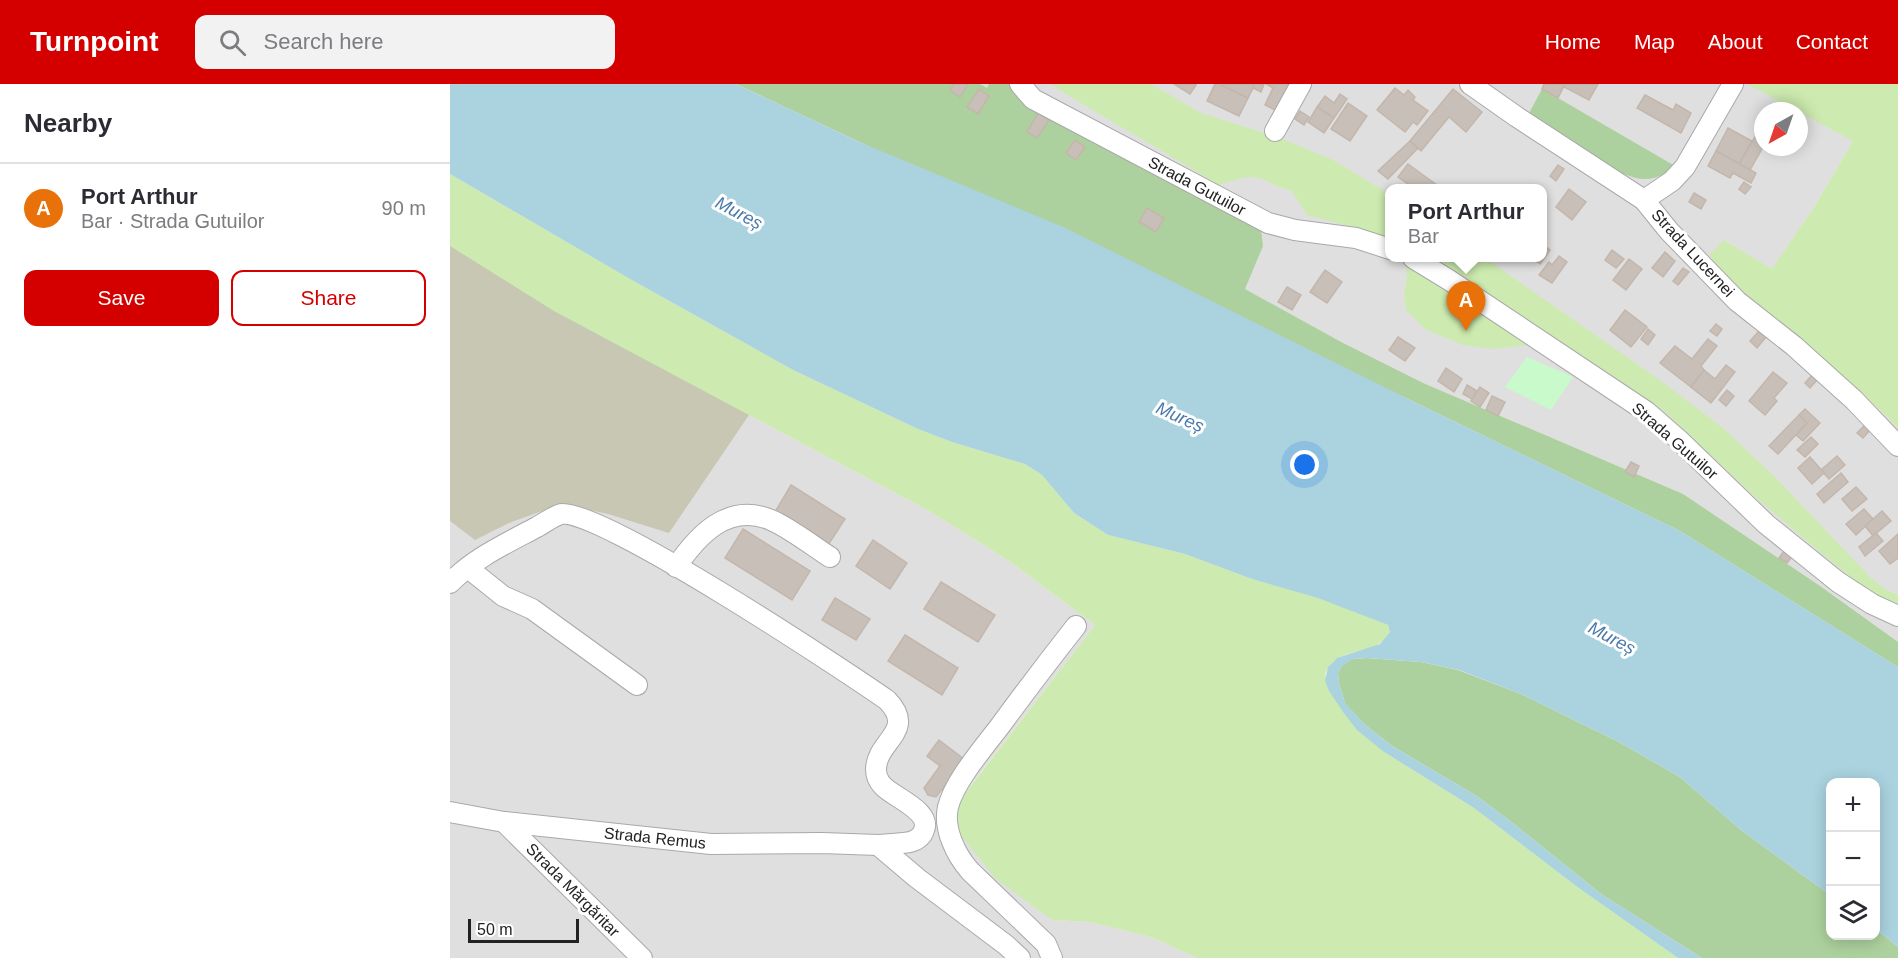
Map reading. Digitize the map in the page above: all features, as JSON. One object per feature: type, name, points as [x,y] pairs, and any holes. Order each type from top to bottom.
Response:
[{"type":"street","name":"Strada Gutuilor","points":[[1020,84],[1033,99],[1268,223],[1295,230],[1356,238],[1385,248]]},
{"type":"street","points":[[1275,131],[1301,84]]},
{"type":"street","name":"Strada Lucernei","points":[[1470,84],[1516,117],[1644,200],[1669,231],[1737,301],[1794,346],[1854,400],[1898,446]]},
{"type":"street","points":[[1644,200],[1672,181],[1685,168],[1733,84]]},
{"type":"street","name":"Strada Gutuilor","points":[[1420,262],[1647,412],[1774,531],[1838,582],[1872,604],[1898,616]]},
{"type":"street","points":[[450,584],[489,553],[562,514],[582,517],[646,549],[676,567],[692,544],[707,530],[739,516],[756,516],[772,520],[830,557]]},
{"type":"street","name":"Strada Remus","points":[[450,812],[504,822],[711,844],[870,845],[912,841],[919,838],[925,828],[921,814],[884,788],[876,772],[878,760],[896,732],[898,717],[894,707],[834,663],[676,567]]},
{"type":"street","points":[[468,568],[503,596],[532,609],[637,685]]},
{"type":"street","points":[[1044,954],[960,859],[948,821],[948,807],[959,783],[979,754],[1076,626]]},
{"type":"street","name":"Strada Mărgăritar","points":[[504,822],[642,958]]},
{"type":"street","points":[[870,845],[1006,945],[1020,958]]},
{"type":"shaded area","points":[[736,84],[1880,84],[1853,141],[1816,204],[1772,270],[1724,240],[1771,316],[1898,428],[1898,667],[1680,531],[1406,398]]},
{"type":"shaded area","points":[[450,237],[751,412],[669,533],[608,514],[575,507],[542,511],[509,523],[475,540],[450,521]]},
{"type":"shaded area","points":[[450,246],[554,311],[931,512],[1009,561],[1095,625],[956,804],[1052,920],[1090,922],[1151,937],[1197,958],[450,958]]},
{"type":"green space","points":[[736,84],[980,84],[987,88],[989,84],[1014,84],[1261,230],[1263,246],[1245,289],[1343,343],[1423,383],[1683,494],[1820,586],[1898,642],[1898,667],[1680,531],[1406,398]]},
{"type":"green space","points":[[1051,84],[1151,84],[1201,113],[1280,138],[1333,160],[1385,192],[1385,236],[1307,215],[1291,190],[1263,179],[1243,178],[1219,185]]},
{"type":"green space","points":[[1747,84],[1898,84],[1898,428],[1730,282],[1709,255],[1724,240],[1772,269],[1816,204],[1853,141],[1808,117],[1808,102],[1780,102]]},
{"type":"green space","points":[[1542,89],[1675,166],[1662,175],[1649,179],[1621,173],[1528,115]]},
{"type":"green space","points":[[450,174],[630,279],[793,370],[918,429],[1025,464],[1042,475],[1074,513],[1108,535],[1185,554],[1252,579],[1318,597],[1388,625],[1390,632],[1380,643],[1334,661],[1325,675],[1384,752],[1474,808],[1576,886],[1678,958],[1197,958],[1151,937],[1090,922],[1052,920],[996,879],[959,833],[956,805],[1095,625],[1009,561],[931,512],[554,311],[450,246]]},
{"type":"green space","points":[[1435,262],[1491,262],[1657,378],[1723,428],[1774,476],[1872,579],[1898,595],[1898,606],[1870,593],[1815,548],[1754,496],[1664,411],[1595,364]]},
{"type":"green space","points":[[1406,265],[1425,274],[1537,344],[1493,349],[1462,345],[1425,329],[1406,310],[1404,294],[1407,279]]},
{"type":"green space","points":[[1527,357],[1573,377],[1551,410],[1505,387]]},
{"type":"green space","points":[[1353,659],[1421,662],[1458,670],[1521,694],[1617,741],[1680,777],[1741,830],[1826,892],[1826,940],[1880,940],[1880,932],[1898,947],[1898,958],[1702,958],[1601,894],[1475,795],[1392,746],[1364,724],[1345,703],[1339,683],[1338,673],[1341,667]]},
{"type":"water","name":"Mureș","points":[[450,84],[736,84],[857,141],[1063,227],[1680,531],[1898,667],[1898,947],[1880,932],[1880,778],[1826,778],[1826,892],[1741,830],[1680,777],[1617,741],[1521,694],[1459,670],[1421,662],[1367,658],[1353,659],[1341,667],[1338,673],[1339,683],[1345,703],[1364,724],[1392,746],[1475,795],[1601,894],[1702,958],[1678,958],[1576,886],[1474,808],[1384,752],[1357,730],[1329,691],[1325,681],[1328,667],[1337,658],[1380,644],[1390,632],[1388,625],[1318,598],[1252,579],[1185,554],[1108,535],[1074,513],[1042,475],[1025,464],[918,429],[793,370],[630,279],[450,174]]},
{"type":"building","points":[[954,84],[968,84],[960,97],[950,90]]},
{"type":"building","points":[[1174,84],[1194,84],[1196,85],[1190,94]]},
{"type":"building","points":[[1215,84],[1220,84],[1248,98],[1239,116],[1207,101]]},
{"type":"building","points":[[1224,84],[1255,84],[1248,98],[1223,86]]},
{"type":"building","points":[[1255,84],[1264,84],[1261,92],[1253,88]]},
{"type":"building","points":[[1266,84],[1293,84],[1279,112],[1265,105],[1273,88]]},
{"type":"building","points":[[1544,84],[1565,84],[1558,98],[1542,89]]},
{"type":"building","points":[[1565,84],[1598,84],[1589,100],[1564,87]]},
{"type":"building","points":[[1395,88],[1404,95],[1408,90],[1415,97],[1413,100],[1428,111],[1417,125],[1413,122],[1405,132],[1377,110]]},
{"type":"building","points":[[979,89],[989,96],[978,114],[967,107]]},
{"type":"building","points":[[1453,89],[1482,112],[1466,132],[1449,117],[1421,151],[1410,141]]},
{"type":"building","points":[[1340,94],[1347,99],[1334,118],[1317,107],[1325,96],[1334,103]]},
{"type":"building","points":[[1645,95],[1673,110],[1676,104],[1691,113],[1681,133],[1637,108]]},
{"type":"building","points":[[1348,103],[1367,116],[1350,141],[1331,129]]},
{"type":"building","points":[[1317,107],[1334,118],[1324,133],[1308,122]]},
{"type":"building","points":[[1300,111],[1309,117],[1304,125],[1295,119]]},
{"type":"building","points":[[1038,113],[1049,120],[1037,138],[1027,132]]},
{"type":"building","points":[[1728,128],[1752,141],[1739,164],[1716,151]]},
{"type":"building","points":[[1754,138],[1754,156],[1758,156],[1750,170],[1739,164]]},
{"type":"building","points":[[1075,140],[1085,147],[1076,160],[1066,153]]},
{"type":"building","points":[[1410,141],[1418,148],[1388,179],[1378,171]]},
{"type":"building","points":[[1716,151],[1756,173],[1751,183],[1733,173],[1730,178],[1708,166]]},
{"type":"building","points":[[1408,164],[1436,184],[1408,184],[1398,177]]},
{"type":"building","points":[[1558,165],[1564,169],[1556,181],[1550,176]]},
{"type":"building","points":[[1744,182],[1751,187],[1745,194],[1739,189]]},
{"type":"building","points":[[1569,189],[1586,202],[1572,220],[1556,207]]},
{"type":"building","points":[[1694,193],[1706,200],[1701,209],[1689,202]]},
{"type":"building","points":[[1147,208],[1164,218],[1156,232],[1139,222]]},
{"type":"building","points":[[1612,250],[1624,259],[1616,268],[1605,260]]},
{"type":"building","points":[[1665,252],[1675,261],[1663,277],[1652,268]]},
{"type":"building","points":[[1559,256],[1567,262],[1552,283],[1539,275],[1549,262],[1552,265]]},
{"type":"building","points":[[1629,259],[1642,269],[1626,290],[1613,280]]},
{"type":"building","points":[[1683,268],[1689,272],[1678,285],[1673,281]]},
{"type":"building","points":[[1325,270],[1342,282],[1327,303],[1310,292]]},
{"type":"building","points":[[1287,287],[1301,295],[1292,310],[1278,302]]},
{"type":"building","points":[[1625,310],[1647,327],[1631,347],[1610,330]]},
{"type":"building","points":[[1716,324],[1722,329],[1717,336],[1710,331]]},
{"type":"building","points":[[1648,329],[1655,335],[1648,345],[1641,339]]},
{"type":"building","points":[[1759,331],[1766,337],[1757,348],[1750,341]]},
{"type":"building","points":[[1398,337],[1415,348],[1405,361],[1389,350]]},
{"type":"building","points":[[1708,339],[1717,346],[1701,366],[1704,370],[1691,387],[1660,363],[1675,346],[1692,359]]},
{"type":"building","points":[[1726,365],[1735,372],[1711,403],[1691,387],[1704,370],[1715,379]]},
{"type":"building","points":[[1446,368],[1462,379],[1454,392],[1438,381]]},
{"type":"building","points":[[1773,372],[1787,383],[1774,398],[1777,401],[1765,415],[1749,401]]},
{"type":"building","points":[[1813,374],[1818,379],[1810,388],[1805,383]]},
{"type":"building","points":[[1467,385],[1477,391],[1472,399],[1463,394]]},
{"type":"building","points":[[1480,387],[1489,393],[1480,407],[1471,401]]},
{"type":"building","points":[[1727,390],[1734,396],[1726,406],[1719,400]]},
{"type":"building","points":[[1492,396],[1505,402],[1498,416],[1486,410]]},
{"type":"building","points":[[1805,409],[1820,423],[1803,441],[1796,435],[1807,423],[1799,415]]},
{"type":"building","points":[[1799,415],[1807,423],[1778,454],[1769,446]]},
{"type":"building","points":[[1866,424],[1871,429],[1863,438],[1857,433]]},
{"type":"building","points":[[1811,437],[1818,444],[1805,457],[1797,450]]},
{"type":"building","points":[[1837,456],[1845,465],[1829,479],[1821,470]]},
{"type":"building","points":[[1810,457],[1824,473],[1812,484],[1798,468]]},
{"type":"building","points":[[1631,462],[1639,466],[1634,477],[1625,472]]},
{"type":"building","points":[[1841,473],[1848,482],[1824,503],[1817,494]]},
{"type":"building","points":[[791,485],[845,519],[828,545],[775,512]]},
{"type":"building","points":[[1856,487],[1867,499],[1852,511],[1842,499]]},
{"type":"building","points":[[1864,509],[1873,519],[1856,535],[1846,524]]},
{"type":"building","points":[[1882,511],[1891,521],[1873,536],[1865,526]]},
{"type":"building","points":[[743,529],[810,571],[792,600],[725,558]]},
{"type":"building","points":[[1876,533],[1883,541],[1865,556],[1859,547]]},
{"type":"building","points":[[1898,534],[1898,558],[1890,564],[1879,551]]},
{"type":"building","points":[[873,540],[907,563],[890,589],[856,566]]},
{"type":"building","points":[[1786,548],[1794,554],[1787,563],[1779,558]]},
{"type":"building","points":[[941,582],[995,615],[978,642],[924,609]]},
{"type":"building","points":[[835,598],[870,619],[856,640],[822,620]]},
{"type":"building","points":[[905,635],[958,668],[942,695],[888,661]]},
{"type":"building","points":[[939,740],[965,760],[936,797],[928,795],[924,788],[940,766],[927,756]]},
{"type":"place","name":"Port Arthur","points":[[1466,331]]}]
